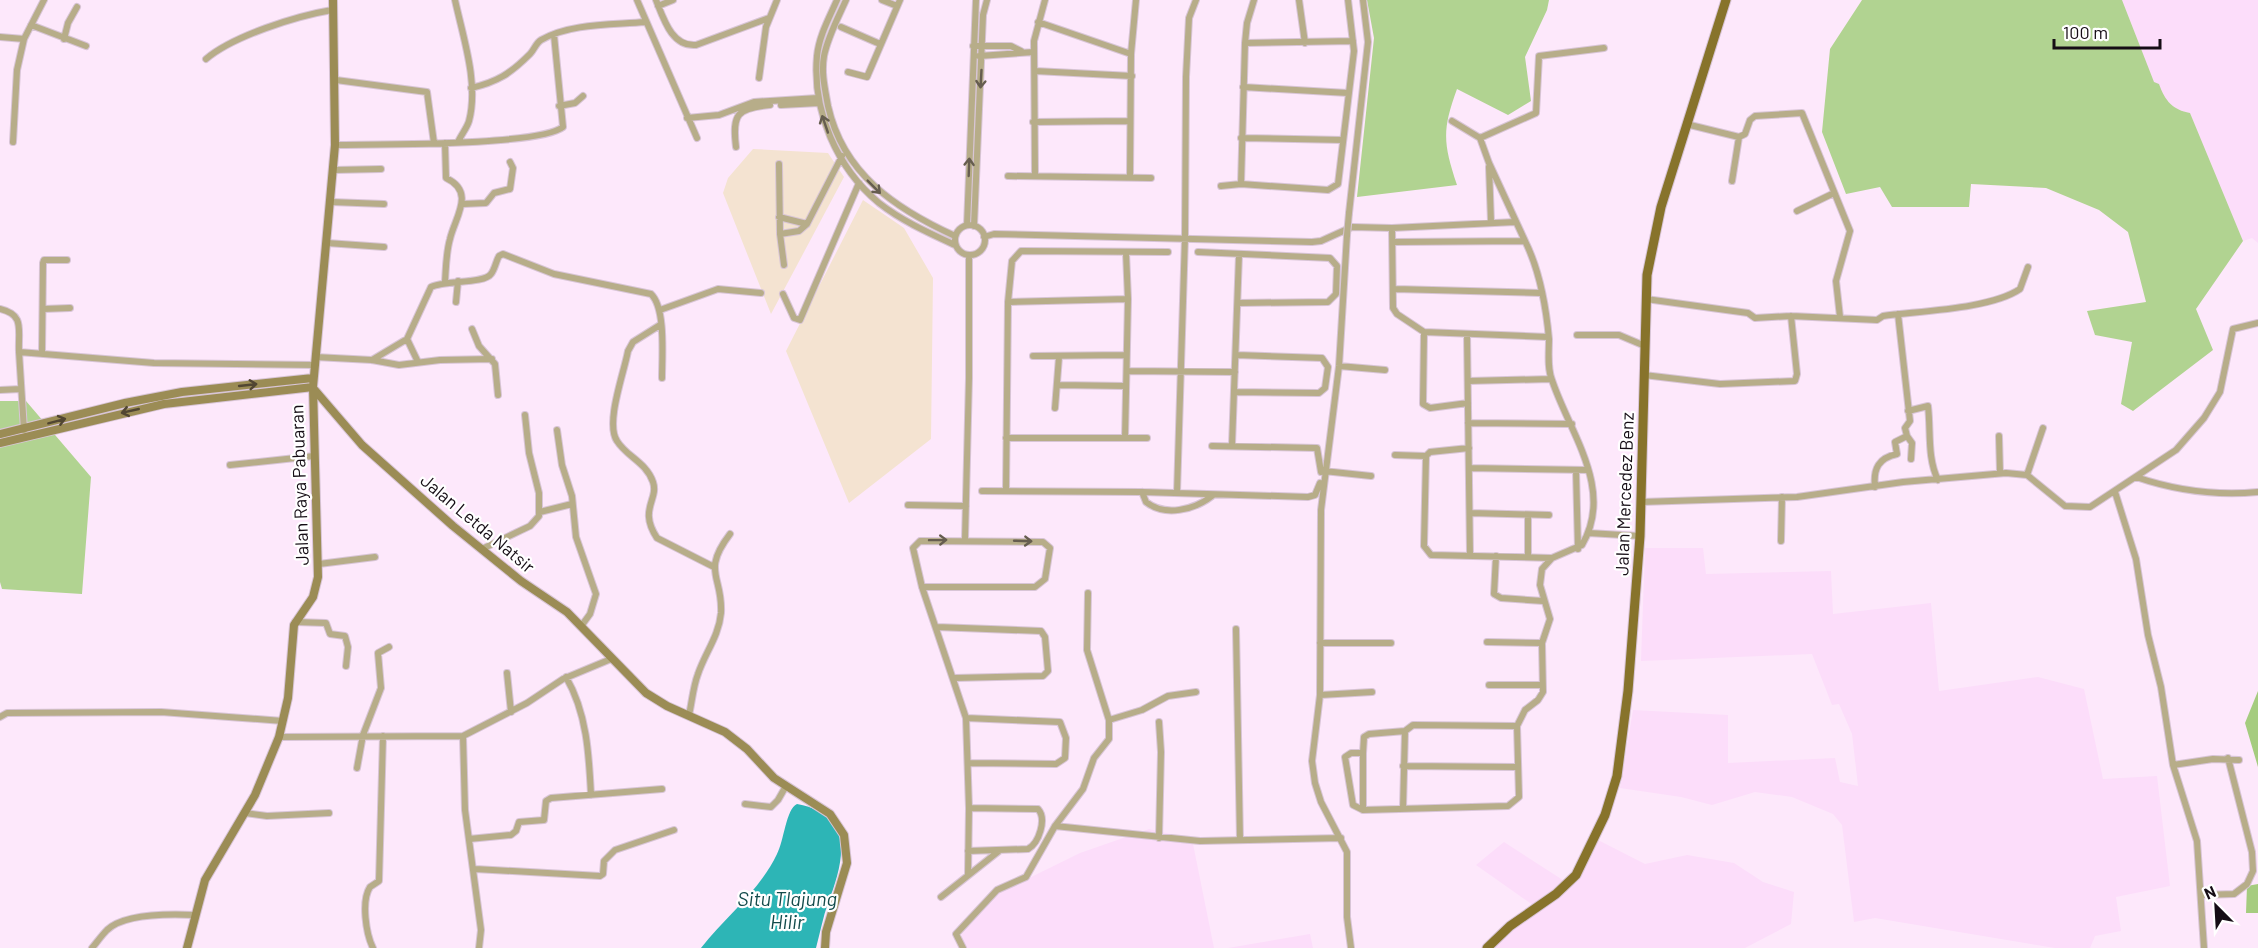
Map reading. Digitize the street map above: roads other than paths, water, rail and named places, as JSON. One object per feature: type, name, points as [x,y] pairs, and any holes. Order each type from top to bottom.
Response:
[{"type":"main road","name":"Jalan Mercedez Benz","points":[[1487,948],[1510,926],[1547,901],[1573,879],[1609,804],[1619,764],[1624,722],[1640,536],[1646,299],[1655,232],[1725,0]]},
{"type":"street","points":[[13,142],[17,70],[24,39],[44,0]]},
{"type":"street","points":[[313,383],[334,170],[336,80],[333,0]]},
{"type":"street","points":[[455,0],[470,70],[471,88],[469,122],[458,142]]},
{"type":"street","points":[[637,0],[697,138]]},
{"type":"street","points":[[673,0],[657,3],[676,41],[683,46],[696,45],[769,18]]},
{"type":"street","points":[[759,78],[769,18],[777,0]]},
{"type":"street","points":[[837,0],[827,21],[817,55],[818,100],[828,132],[841,157],[859,183],[880,204],[921,230],[956,245]]},
{"type":"street","points":[[846,0],[835,22],[825,53],[823,77],[830,116],[845,150],[876,191],[915,217],[955,236]]},
{"type":"street","points":[[848,72],[867,77],[898,3],[882,0]]},
{"type":"street","points":[[976,0],[973,46],[971,225],[984,237]]},
{"type":"street","points":[[971,225],[983,15],[987,0]]},
{"type":"street","points":[[1035,176],[1034,52],[1038,22],[1045,0]]},
{"type":"street","points":[[1130,176],[1131,54],[1136,0]]},
{"type":"street","points":[[1177,493],[1179,371],[1185,237],[1186,77],[1189,18],[1196,0]]},
{"type":"street","points":[[1241,184],[1246,23],[1254,0]]},
{"type":"street","points":[[1299,0],[1305,43]]},
{"type":"street","points":[[1221,186],[1241,184],[1332,189],[1340,181],[1352,69],[1353,41],[1348,0]]},
{"type":"street","points":[[1351,948],[1347,917],[1348,862],[1341,838],[1321,801],[1313,772],[1320,695],[1321,510],[1324,471],[1339,366],[1347,235],[1368,42],[1363,0]]},
{"type":"street","points":[[64,39],[68,23],[77,7]]},
{"type":"street","points":[[206,58],[221,46],[295,19],[332,10]]},
{"type":"street","points":[[471,88],[501,80],[532,53],[538,41],[578,28],[645,22]]},
{"type":"street","points":[[1038,22],[1131,54]]},
{"type":"street","points":[[31,25],[86,46]]},
{"type":"street","points":[[841,27],[880,44]]},
{"type":"street","points":[[335,145],[445,143],[512,139],[556,132],[563,127],[559,106],[554,35]]},
{"type":"street","points":[[0,37],[24,39]]},
{"type":"street","points":[[1245,43],[1353,41]]},
{"type":"street","points":[[973,46],[1011,46],[1021,51],[1034,52]]},
{"type":"street","points":[[1480,138],[1536,113],[1539,56],[1604,48]]},
{"type":"street","points":[[973,54],[1011,56],[1021,51]]},
{"type":"street","points":[[1035,71],[1132,76]]},
{"type":"street","points":[[336,80],[427,92],[434,143]]},
{"type":"street","points":[[1243,87],[1348,93]]},
{"type":"street","points":[[559,106],[575,103],[583,96]]},
{"type":"street","points":[[687,118],[719,115],[754,102],[818,100]]},
{"type":"street","points":[[736,147],[733,126],[742,111],[761,106],[818,100]]},
{"type":"street","points":[[1686,124],[1740,137],[1745,134],[1750,120],[1755,116],[1802,113],[1850,231],[1836,281],[1840,317]]},
{"type":"street","points":[[1033,122],[1130,121]]},
{"type":"street","points":[[1426,456],[1425,549],[1431,555],[1552,558],[1578,549],[1588,533],[1595,492],[1572,424],[1551,379],[1548,337],[1536,269],[1489,164],[1480,138],[1452,121]]},
{"type":"street","points":[[1732,182],[1740,137]]},
{"type":"street","points":[[1241,138],[1343,140]]},
{"type":"street","points":[[445,143],[446,178],[454,182],[462,193],[464,204],[450,237],[446,282]]},
{"type":"street","points":[[780,234],[799,231],[807,224],[845,150]]},
{"type":"street","points":[[464,204],[486,203],[494,193],[510,189],[513,179],[510,162]]},
{"type":"street","points":[[779,164],[779,217],[784,265]]},
{"type":"street","points":[[1489,164],[1491,222]]},
{"type":"street","points":[[334,170],[381,169]]},
{"type":"street","points":[[1008,176],[1151,178]]},
{"type":"street","points":[[783,294],[795,318],[800,320],[859,183]]},
{"type":"street","points":[[1797,211],[1834,193]]},
{"type":"street","points":[[331,202],[384,204]]},
{"type":"street","points":[[779,217],[807,224]]},
{"type":"street","points":[[984,237],[994,234],[1185,237],[1312,242],[1321,241],[1348,227],[1392,228],[1515,222]]},
{"type":"street","points":[[969,255],[960,251],[956,245],[955,236],[958,230],[971,225]]},
{"type":"street","points":[[1392,228],[1394,311],[1424,332],[1548,337]]},
{"type":"street","points":[[969,255],[982,248],[984,237]]},
{"type":"street","points":[[1394,242],[1525,241]]},
{"type":"street","points":[[327,243],[384,247]]},
{"type":"street","points":[[1006,491],[1008,302],[1012,261],[1021,251],[1168,252]]},
{"type":"street","points":[[1198,252],[1330,258],[1337,266],[1336,294],[1328,302],[1238,303]]},
{"type":"street","points":[[1125,438],[1128,299],[1126,253]]},
{"type":"street","points":[[372,360],[407,339],[430,287],[446,282],[485,279],[491,274],[499,256],[508,255],[554,274],[651,294],[657,299],[660,310],[662,378]]},
{"type":"street","points":[[964,539],[969,255]]},
{"type":"street","points":[[1232,445],[1239,255]]},
{"type":"street","points":[[42,354],[44,260],[67,260]]},
{"type":"street","points":[[1646,299],[1748,313],[1755,318],[1791,316],[1877,320],[1898,314],[1959,307],[2011,294],[2020,289],[2028,267]]},
{"type":"street","points":[[456,302],[458,281]]},
{"type":"street","points":[[660,310],[718,289],[761,293]]},
{"type":"street","points":[[1395,290],[1541,293]]},
{"type":"street","points":[[1008,302],[1128,299]]},
{"type":"street","points":[[43,309],[70,308]]},
{"type":"street","points":[[0,309],[12,312],[17,318],[24,430]]},
{"type":"street","points":[[1898,314],[1910,421],[1905,428],[1912,443],[1911,459]]},
{"type":"street","points":[[1644,375],[1720,384],[1792,382],[1797,379],[1791,316]]},
{"type":"street","points":[[1641,502],[1782,497],[2000,473],[2026,475],[2052,498],[2071,508],[2090,507],[2176,450],[2204,418],[2220,392],[2231,331],[2237,326],[2258,323]]},
{"type":"street","points":[[660,325],[633,342],[628,351],[612,426],[617,441],[646,468],[654,484],[648,516],[657,538],[714,567]]},
{"type":"street","points":[[472,329],[479,346],[492,359],[497,372],[498,395]]},
{"type":"street","points":[[1424,332],[1423,404],[1430,408],[1468,403]]},
{"type":"street","points":[[1467,334],[1470,555]]},
{"type":"street","points":[[1577,335],[1619,335],[1645,346]]},
{"type":"street","points":[[407,339],[418,362]]},
{"type":"street","points":[[19,352],[154,363],[372,360],[399,365],[492,359]]},
{"type":"street","points":[[1234,392],[1319,393],[1325,388],[1328,367],[1322,358],[1236,355]]},
{"type":"street","points":[[1033,356],[1126,356]]},
{"type":"street","points":[[1055,408],[1059,357]]},
{"type":"street","points":[[1339,366],[1385,370]]},
{"type":"street","points":[[1127,371],[1235,372]]},
{"type":"street","points":[[1468,381],[1551,379]]},
{"type":"street","points":[[0,434],[159,396],[313,383]]},
{"type":"street","points":[[0,443],[164,404],[313,383]]},
{"type":"street","name":"Jalan Raya Pabuaran","points":[[187,948],[205,880],[264,777],[279,737],[295,622],[313,597],[319,564],[313,383]]},
{"type":"street","name":"Jalan Letda Natsir","points":[[313,383],[362,445],[482,549],[582,625],[611,659],[655,700],[715,726],[738,741],[769,773],[837,821],[846,843],[846,872],[826,932],[825,948]]},
{"type":"street","points":[[1058,386],[1126,386]]},
{"type":"street","points":[[0,390],[21,389]]},
{"type":"street","points":[[1908,411],[1928,406],[1932,441],[1930,464],[1938,480]]},
{"type":"street","points":[[482,549],[530,526],[540,512],[538,482],[529,453],[525,415]]},
{"type":"street","points":[[1468,423],[1572,424]]},
{"type":"street","points":[[2026,475],[2043,428]]},
{"type":"street","points":[[557,430],[578,542],[596,594],[590,615],[582,625]]},
{"type":"street","points":[[1875,487],[1877,465],[1885,457],[1897,454],[1896,439],[1907,436]]},
{"type":"street","points":[[1999,436],[2000,473]]},
{"type":"street","points":[[1006,438],[1147,438]]},
{"type":"street","points":[[982,491],[1142,492],[1212,496],[1308,497],[1315,495],[1320,486],[1321,468],[1317,448],[1212,446]]},
{"type":"street","points":[[1395,455],[1426,456],[1430,452],[1469,448]]},
{"type":"street","points":[[230,465],[314,456]]},
{"type":"street","points":[[1469,468],[1588,470]]},
{"type":"street","points":[[1576,470],[1578,549]]},
{"type":"street","points":[[1324,471],[1371,476]]},
{"type":"street","points":[[2136,477],[2185,491],[2221,494],[2258,492]]},
{"type":"street","points":[[1142,492],[1146,502],[1161,510],[1195,507],[1212,496]]},
{"type":"street","points":[[2115,492],[2136,559],[2148,635],[2161,687],[2173,765],[2197,841],[2204,948]]},
{"type":"street","points":[[1781,541],[1782,497]]},
{"type":"street","points":[[540,512],[572,504]]},
{"type":"street","points":[[908,505],[966,506]]},
{"type":"street","points":[[1470,513],[1549,515]]},
{"type":"street","points":[[1528,515],[1528,556]]},
{"type":"street","points":[[1588,533],[1640,536]]},
{"type":"street","points":[[689,715],[698,674],[708,656],[721,615],[714,567],[717,553],[730,534]]},
{"type":"street","points":[[922,587],[1035,587],[1045,579],[1051,554],[1050,548],[1043,542],[964,539],[928,540],[914,545],[914,561],[922,587],[954,678],[966,718],[969,763],[968,875]]},
{"type":"street","points":[[1496,556],[1493,592],[1495,596],[1543,601]]},
{"type":"street","points":[[319,564],[375,557]]},
{"type":"street","points":[[1363,753],[1347,754],[1345,764],[1353,806],[1363,810],[1508,806],[1519,797],[1516,767],[1517,726],[1528,706],[1542,696],[1542,643],[1550,618],[1548,606],[1543,601],[1540,577],[1545,565],[1552,558]]},
{"type":"street","points":[[963,948],[956,934],[997,890],[1026,878],[1055,826],[1078,796],[1094,758],[1109,740],[1109,720],[1087,650],[1088,593]]},
{"type":"street","points":[[295,622],[326,623],[330,634],[345,636],[348,647],[346,666]]},
{"type":"street","points":[[936,627],[1041,632],[1045,637],[1048,671],[1043,676],[954,678]]},
{"type":"street","points":[[1236,629],[1240,840]]},
{"type":"street","points":[[1487,642],[1542,643]]},
{"type":"street","points":[[1320,643],[1391,643]]},
{"type":"street","points":[[357,768],[363,735],[381,688],[378,653],[389,647]]},
{"type":"street","points":[[279,737],[463,736],[512,712],[566,677],[611,659]]},
{"type":"street","points":[[507,673],[512,712]]},
{"type":"street","points":[[566,677],[577,702],[587,738],[591,795]]},
{"type":"street","points":[[1490,685],[1541,685]]},
{"type":"street","points":[[1109,720],[1142,710],[1168,696],[1196,692]]},
{"type":"street","points":[[1320,695],[1372,692]]},
{"type":"street","points":[[0,717],[7,713],[161,712],[283,721]]},
{"type":"street","points":[[966,718],[1059,722],[1066,738],[1065,758],[1056,764],[969,763]]},
{"type":"street","points":[[1159,722],[1159,838]]},
{"type":"street","points":[[1363,810],[1363,753],[1367,735],[1405,731],[1413,725],[1517,726]]},
{"type":"street","points":[[1402,809],[1405,731]]},
{"type":"street","points":[[373,948],[368,930],[367,892],[379,881],[383,736]]},
{"type":"street","points":[[463,736],[464,796],[475,869],[481,930],[479,948]]},
{"type":"street","points":[[2173,765],[2228,758],[2239,760]]},
{"type":"street","points":[[2202,896],[2234,894],[2247,884],[2253,871],[2252,852],[2228,758]]},
{"type":"street","points":[[1403,766],[1516,767]]},
{"type":"street","points":[[745,804],[771,807],[786,786]]},
{"type":"street","points":[[469,839],[511,834],[516,831],[519,822],[544,820],[545,804],[551,798],[662,789]]},
{"type":"street","points":[[968,850],[999,851],[1031,848],[1042,825],[1040,810],[969,808]]},
{"type":"street","points":[[245,813],[267,816],[329,813]]},
{"type":"street","points":[[1055,826],[1200,842],[1341,838]]},
{"type":"street","points":[[475,869],[600,876],[603,874],[604,861],[615,850],[674,830]]},
{"type":"street","points":[[941,897],[999,851]]},
{"type":"street","points":[[92,948],[108,929],[123,922],[153,916],[195,915]]},
{"type":"water","name":"Situ Tlajung Hilir","points":[[797,804],[816,810],[829,818],[837,829],[841,842],[838,871],[816,948],[701,948],[752,891],[770,867],[779,848],[790,812]]}]
